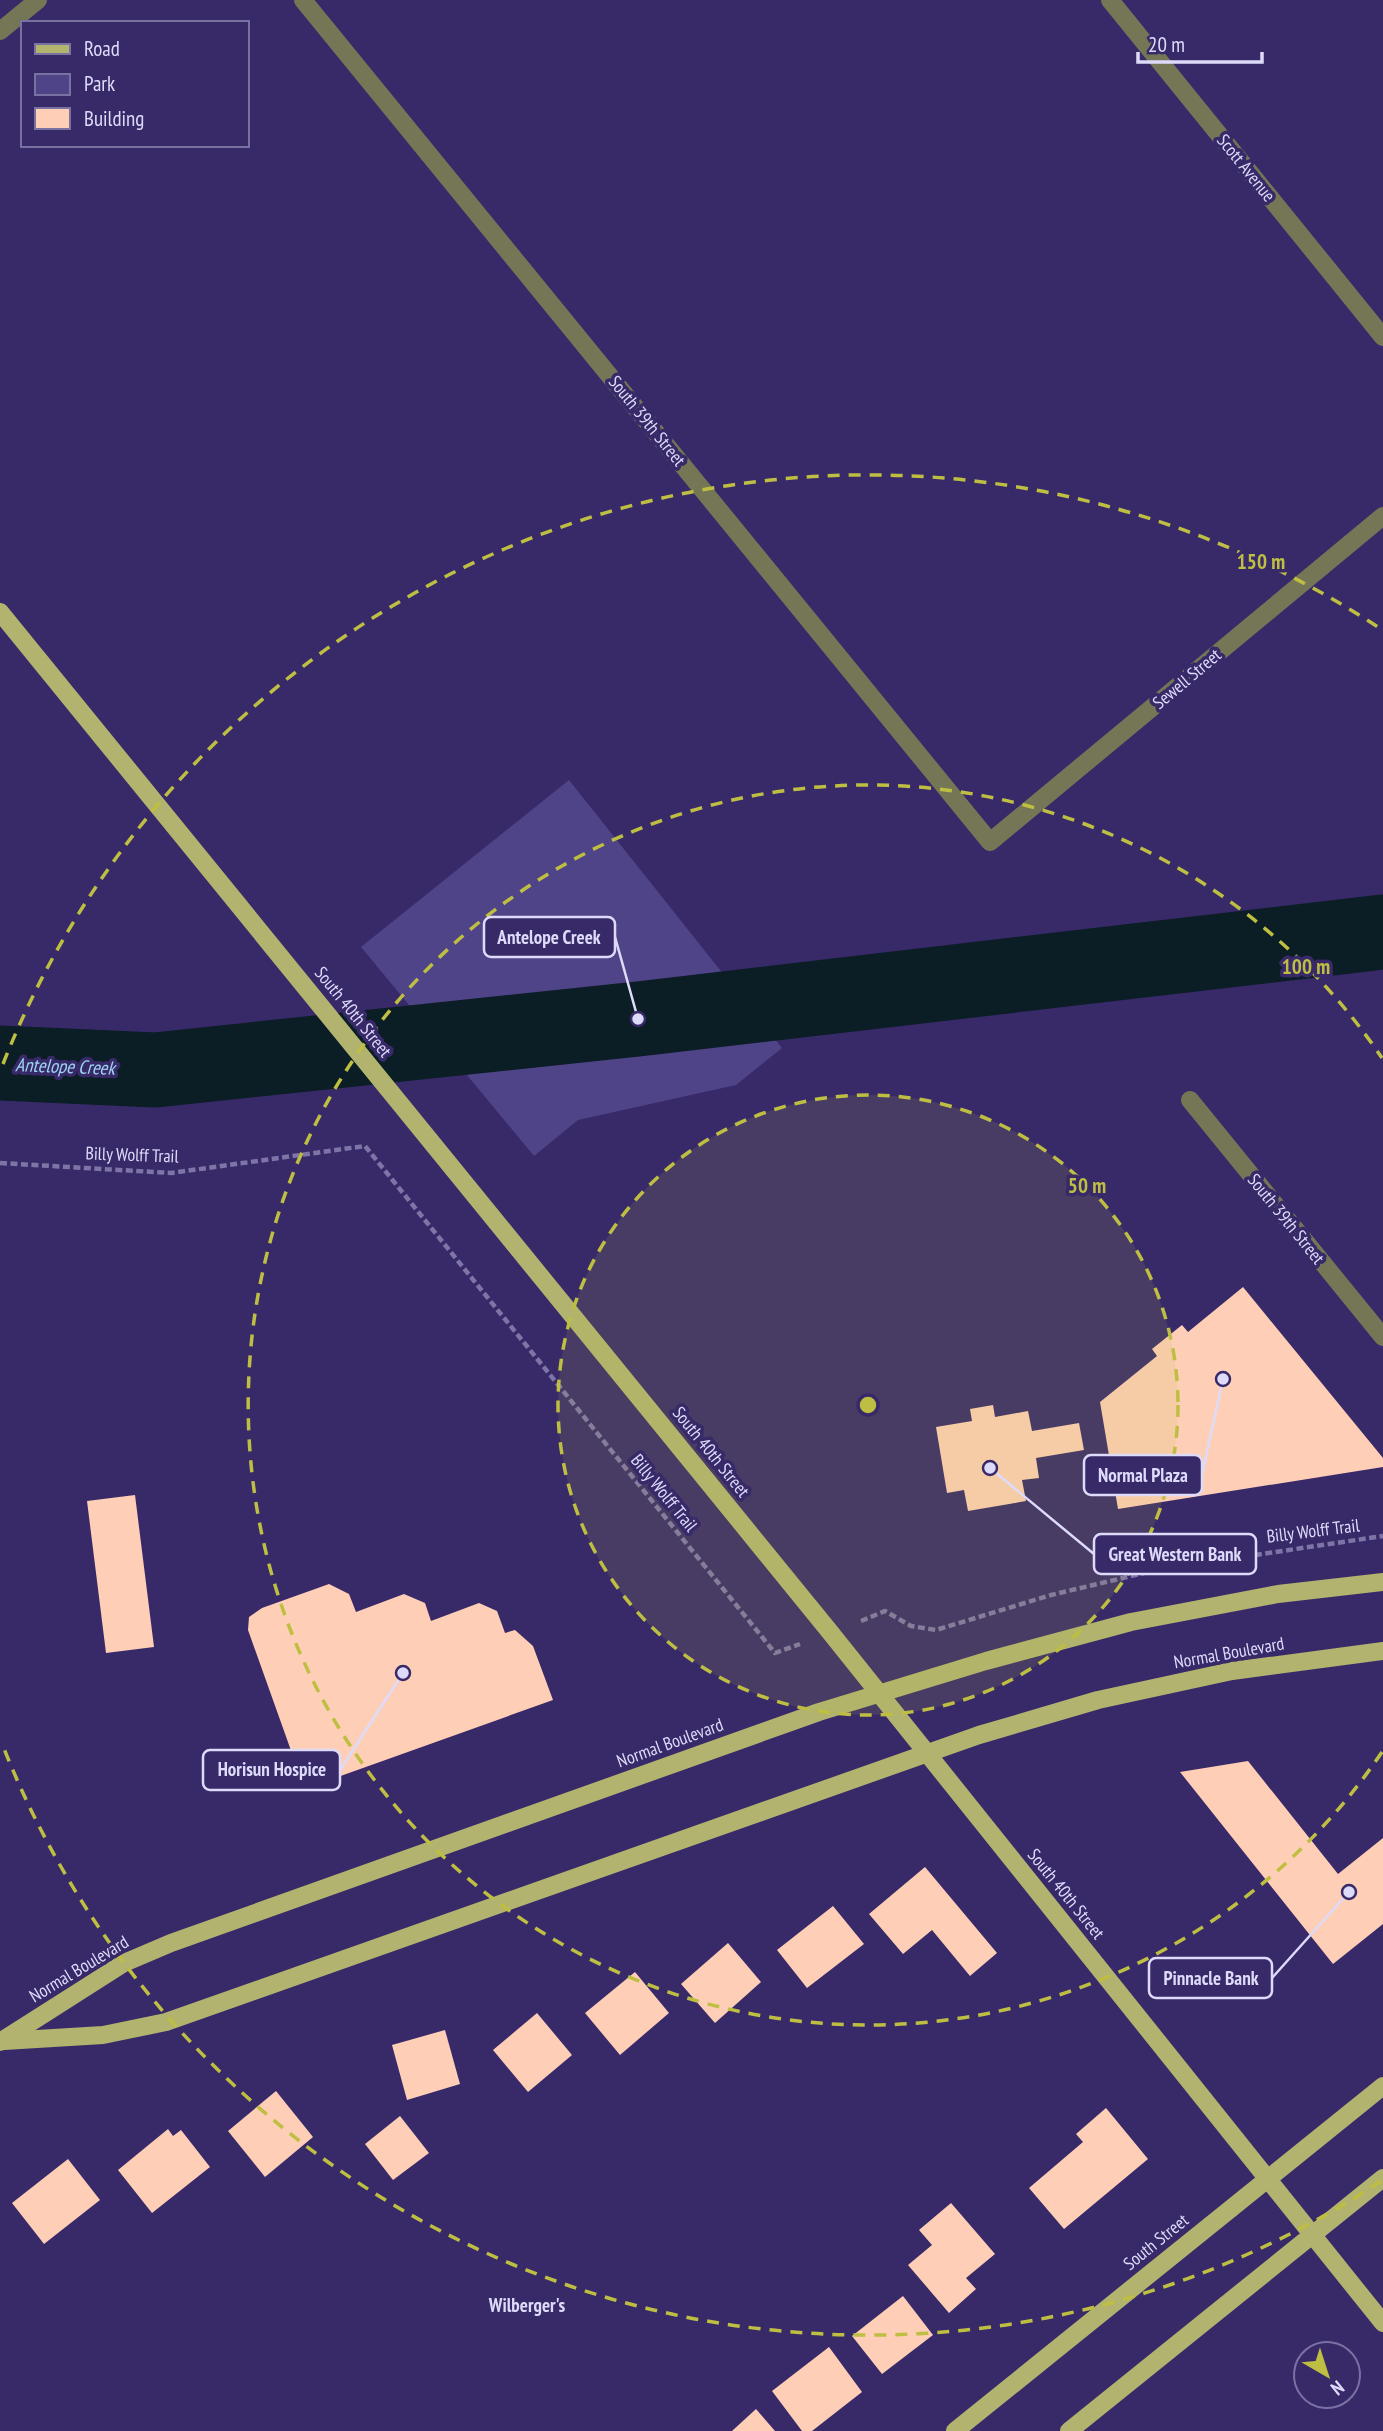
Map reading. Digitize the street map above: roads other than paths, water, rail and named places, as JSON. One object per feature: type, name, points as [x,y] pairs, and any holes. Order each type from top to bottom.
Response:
[{"type":"main road","name":"South 40th Street","points":[[0,612],[830,1632],[1383,2323]]},
{"type":"main road","name":"Normal Boulevard","points":[[2,2042],[102,1976],[172,1942],[819,1712],[986,1661],[1131,1622],[1278,1594],[1383,1582]]},
{"type":"main road","name":"Normal Boulevard","points":[[2,2042],[103,2035],[166,2022],[979,1735],[1138,1691],[1232,1671],[1383,1651]]},
{"type":"main road","name":"South Street","points":[[955,2431],[1383,2085]]},
{"type":"main road","points":[[1069,2431],[1383,2178]]},
{"type":"street","points":[[0,31],[38,0]]},
{"type":"street","name":"South 39th Street","points":[[303,0],[990,842]]},
{"type":"street","name":"Scott Avenue","points":[[1110,0],[1383,337]]},
{"type":"street","name":"Sewell Street","points":[[990,842],[1383,516]]},
{"type":"street","name":"South 39th Street","points":[[1190,1100],[1383,1337]]},
{"type":"waterway","name":"Antelope Creek","points":[[0,1063],[155,1070],[638,1019],[1383,932]]},
{"type":"place","name":"Antelope Creek","points":[[638,1019]]},
{"type":"place","name":"Normal Plaza","points":[[1223,1379]]},
{"type":"place","name":"Great Western Bank","points":[[990,1468]]},
{"type":"place","name":"Horisun Hospice","points":[[403,1673]]},
{"type":"place","name":"Pinnacle Bank","points":[[1349,1892]]},
{"type":"district","name":"Wilberger's","points":[[527,2305]]}]
